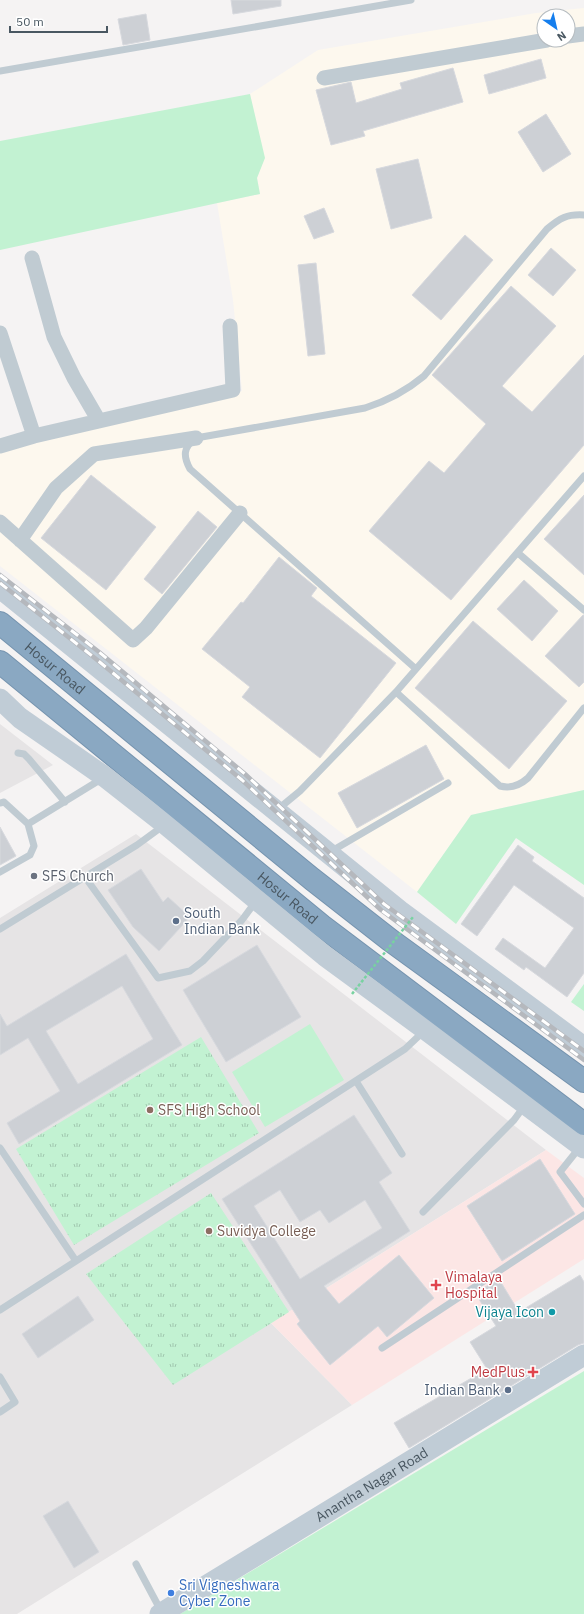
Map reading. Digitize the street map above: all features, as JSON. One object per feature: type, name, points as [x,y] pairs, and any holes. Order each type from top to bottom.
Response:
[{"type":"highway","name":"Hosur Road","points":[[0,623],[384,935],[584,1082]]},
{"type":"highway","name":"Hosur Road","points":[[0,662],[322,926],[584,1124]]},
{"type":"street","points":[[324,78],[536,42]]},
{"type":"street","points":[[32,258],[49,324],[60,351],[99,421]]},
{"type":"street","points":[[0,446],[34,436],[233,390],[230,326]]},
{"type":"street","points":[[0,333],[34,436]]},
{"type":"street","points":[[20,540],[56,488],[94,454],[196,438]]},
{"type":"street","points":[[0,522],[133,640],[146,628],[240,513]]},
{"type":"street","points":[[0,588],[400,911],[584,1047]]},
{"type":"street","points":[[0,699],[20,718],[105,777],[165,824],[325,956],[582,1146]]},
{"type":"street","name":"Anantha Nagar Road","points":[[161,1613],[584,1355]]},
{"type":"lane","points":[[0,71],[411,0]]},
{"type":"lane","points":[[416,669],[190,469],[185,458],[187,446],[196,438],[364,408],[378,404],[408,389],[424,376],[547,229],[559,218],[573,214],[584,215]]},
{"type":"lane","points":[[275,811],[300,791],[396,692],[584,476]]},
{"type":"lane","points":[[518,552],[584,610]]},
{"type":"lane","points":[[396,692],[500,786],[506,788],[522,783],[528,778],[584,708]]},
{"type":"lane","points":[[18,753],[24,754],[29,758],[65,802]]},
{"type":"lane","points":[[28,824],[105,777]]},
{"type":"lane","points":[[328,854],[448,783]]},
{"type":"lane","points":[[0,803],[4,802],[28,824],[34,846],[30,855],[0,872]]},
{"type":"lane","points":[[0,929],[138,845],[165,824]]},
{"type":"lane","points":[[85,877],[158,978],[190,971],[202,961],[242,920],[257,899]]},
{"type":"lane","points":[[0,1310],[405,1049],[426,1030]]},
{"type":"lane","points":[[356,1081],[402,1154]]},
{"type":"lane","points":[[423,1212],[514,1120],[525,1104]]},
{"type":"lane","points":[[582,1146],[560,1172],[584,1204]]},
{"type":"lane","points":[[0,1148],[76,1261]]},
{"type":"lane","points":[[382,1348],[584,1215]]},
{"type":"lane","points":[[0,1377],[15,1402],[0,1412]]},
{"type":"lane","points":[[136,1564],[161,1613]]},
{"type":"path","points":[[352,994],[413,917]]},
{"type":"shaded area","points":[[584,8],[584,790],[471,815],[417,892],[0,566],[0,452],[242,391],[233,300],[217,203],[260,194],[257,178],[264,158],[250,94],[318,50],[536,13],[536,48],[576,48],[576,9]]},
{"type":"shaded area","points":[[0,724],[53,765],[0,793]]},
{"type":"shaded area","name":"Suvidya College","points":[[136,834],[546,1150],[271,1323],[352,1405],[17,1614],[0,1614],[0,918]]},
{"type":"shaded area","name":"Vimalaya Hospital","points":[[546,1150],[584,1178],[584,1259],[352,1405],[271,1323]]},
{"type":"green space","points":[[250,94],[265,158],[257,178],[260,194],[0,250],[0,141]]},
{"type":"green space","points":[[584,790],[584,885],[516,838],[456,924],[417,892],[471,815]]},
{"type":"green space","points":[[584,984],[584,1011],[571,1002]]},
{"type":"green space","points":[[310,1024],[344,1080],[265,1127],[232,1072]]},
{"type":"green space","points":[[201,1037],[259,1133],[74,1245],[16,1149]]},
{"type":"green space","points":[[211,1193],[289,1312],[173,1385],[86,1274]]},
{"type":"green space","points":[[584,1371],[584,1614],[180,1614]]},
{"type":"building","points":[[231,0],[281,0],[281,6],[233,14]]},
{"type":"building","points":[[146,14],[150,40],[123,45],[118,19]]},
{"type":"building","points":[[541,59],[546,78],[489,94],[484,75]]},
{"type":"building","points":[[453,68],[463,102],[363,131],[365,136],[331,145],[316,90],[351,82],[356,103],[402,89],[400,83]]},
{"type":"building","points":[[546,114],[571,154],[543,172],[518,132]]},
{"type":"building","points":[[418,159],[432,218],[391,229],[376,169]]},
{"type":"building","points":[[324,208],[334,232],[314,239],[304,216]]},
{"type":"building","points":[[465,235],[493,260],[441,320],[412,295]]},
{"type":"building","points":[[551,248],[576,270],[553,296],[528,275]]},
{"type":"building","points":[[316,263],[325,354],[308,356],[298,265]]},
{"type":"building","points":[[511,286],[556,326],[502,386],[532,412],[584,355],[584,445],[451,600],[369,531],[429,461],[444,473],[486,424],[432,375]]},
{"type":"building","points":[[91,475],[156,527],[106,590],[41,538]]},
{"type":"building","points":[[584,495],[584,575],[544,539]]},
{"type":"building","points":[[198,511],[217,527],[162,594],[144,579]]},
{"type":"building","points":[[279,557],[317,588],[311,596],[396,663],[320,758],[242,697],[250,687],[202,649],[241,602],[243,603]]},
{"type":"building","points":[[524,580],[558,611],[532,641],[497,609]]},
{"type":"building","points":[[583,615],[584,682],[579,687],[545,656]]},
{"type":"building","points":[[473,621],[567,701],[509,769],[415,688]]},
{"type":"building","points":[[426,745],[444,779],[357,828],[338,793]]},
{"type":"building","points":[[0,827],[16,856],[0,865]]},
{"type":"building","points":[[518,845],[534,857],[532,861],[584,898],[584,973],[567,997],[526,967],[524,970],[495,949],[503,938],[545,968],[574,928],[514,885],[477,936],[461,924]]},
{"type":"building","points":[[141,869],[163,902],[168,897],[190,917],[159,951],[133,927],[108,890]]},
{"type":"building","points":[[257,945],[301,1017],[226,1062],[183,990]]},
{"type":"building","points":[[126,954],[182,1045],[19,1144],[7,1123],[60,1091],[28,1038],[0,1055],[0,1014],[7,1026]],"holes":[[[122,986],[153,1039],[78,1084],[46,1031]]]},
{"type":"building","points":[[354,1115],[392,1173],[379,1182],[410,1231],[324,1286],[339,1304],[399,1255],[434,1298],[387,1337],[378,1326],[330,1365],[297,1324],[300,1321],[222,1199]],"holes":[[[280,1190],[300,1222],[320,1210],[329,1223],[365,1200],[382,1228],[300,1279],[254,1206]]]},
{"type":"building","points":[[540,1159],[575,1214],[502,1261],[467,1206]]},
{"type":"building","name":"Vijaya Icon","points":[[580,1275],[584,1282],[584,1343],[578,1345],[409,1448],[394,1423],[487,1369],[470,1342],[496,1326],[475,1293],[499,1279],[519,1312]]},
{"type":"building","points":[[78,1296],[94,1320],[38,1358],[22,1334]]},
{"type":"building","points":[[68,1501],[99,1552],[74,1568],[43,1516]]},
{"type":"railway","points":[[0,575],[99,652],[245,774],[384,904],[584,1051]]},
{"type":"railway","points":[[0,583],[96,659],[242,780],[381,910],[584,1060]]},
{"type":"place","name":"SFS Church","points":[[34,876]]},
{"type":"place","name":"South Indian Bank","points":[[176,921]]},
{"type":"place","name":"SFS High School","points":[[150,1110]]},
{"type":"place","name":"Suvidya College","points":[[209,1231]]},
{"type":"place","name":"Vimalaya Hospital","points":[[436,1285]]},
{"type":"place","name":"Vijaya Icon","points":[[552,1312]]},
{"type":"place","name":"MedPlus","points":[[533,1372]]},
{"type":"place","name":"Indian Bank","points":[[508,1390]]},
{"type":"place","name":"Sri Vigneshwara Cyber Zone","points":[[171,1593]]}]
